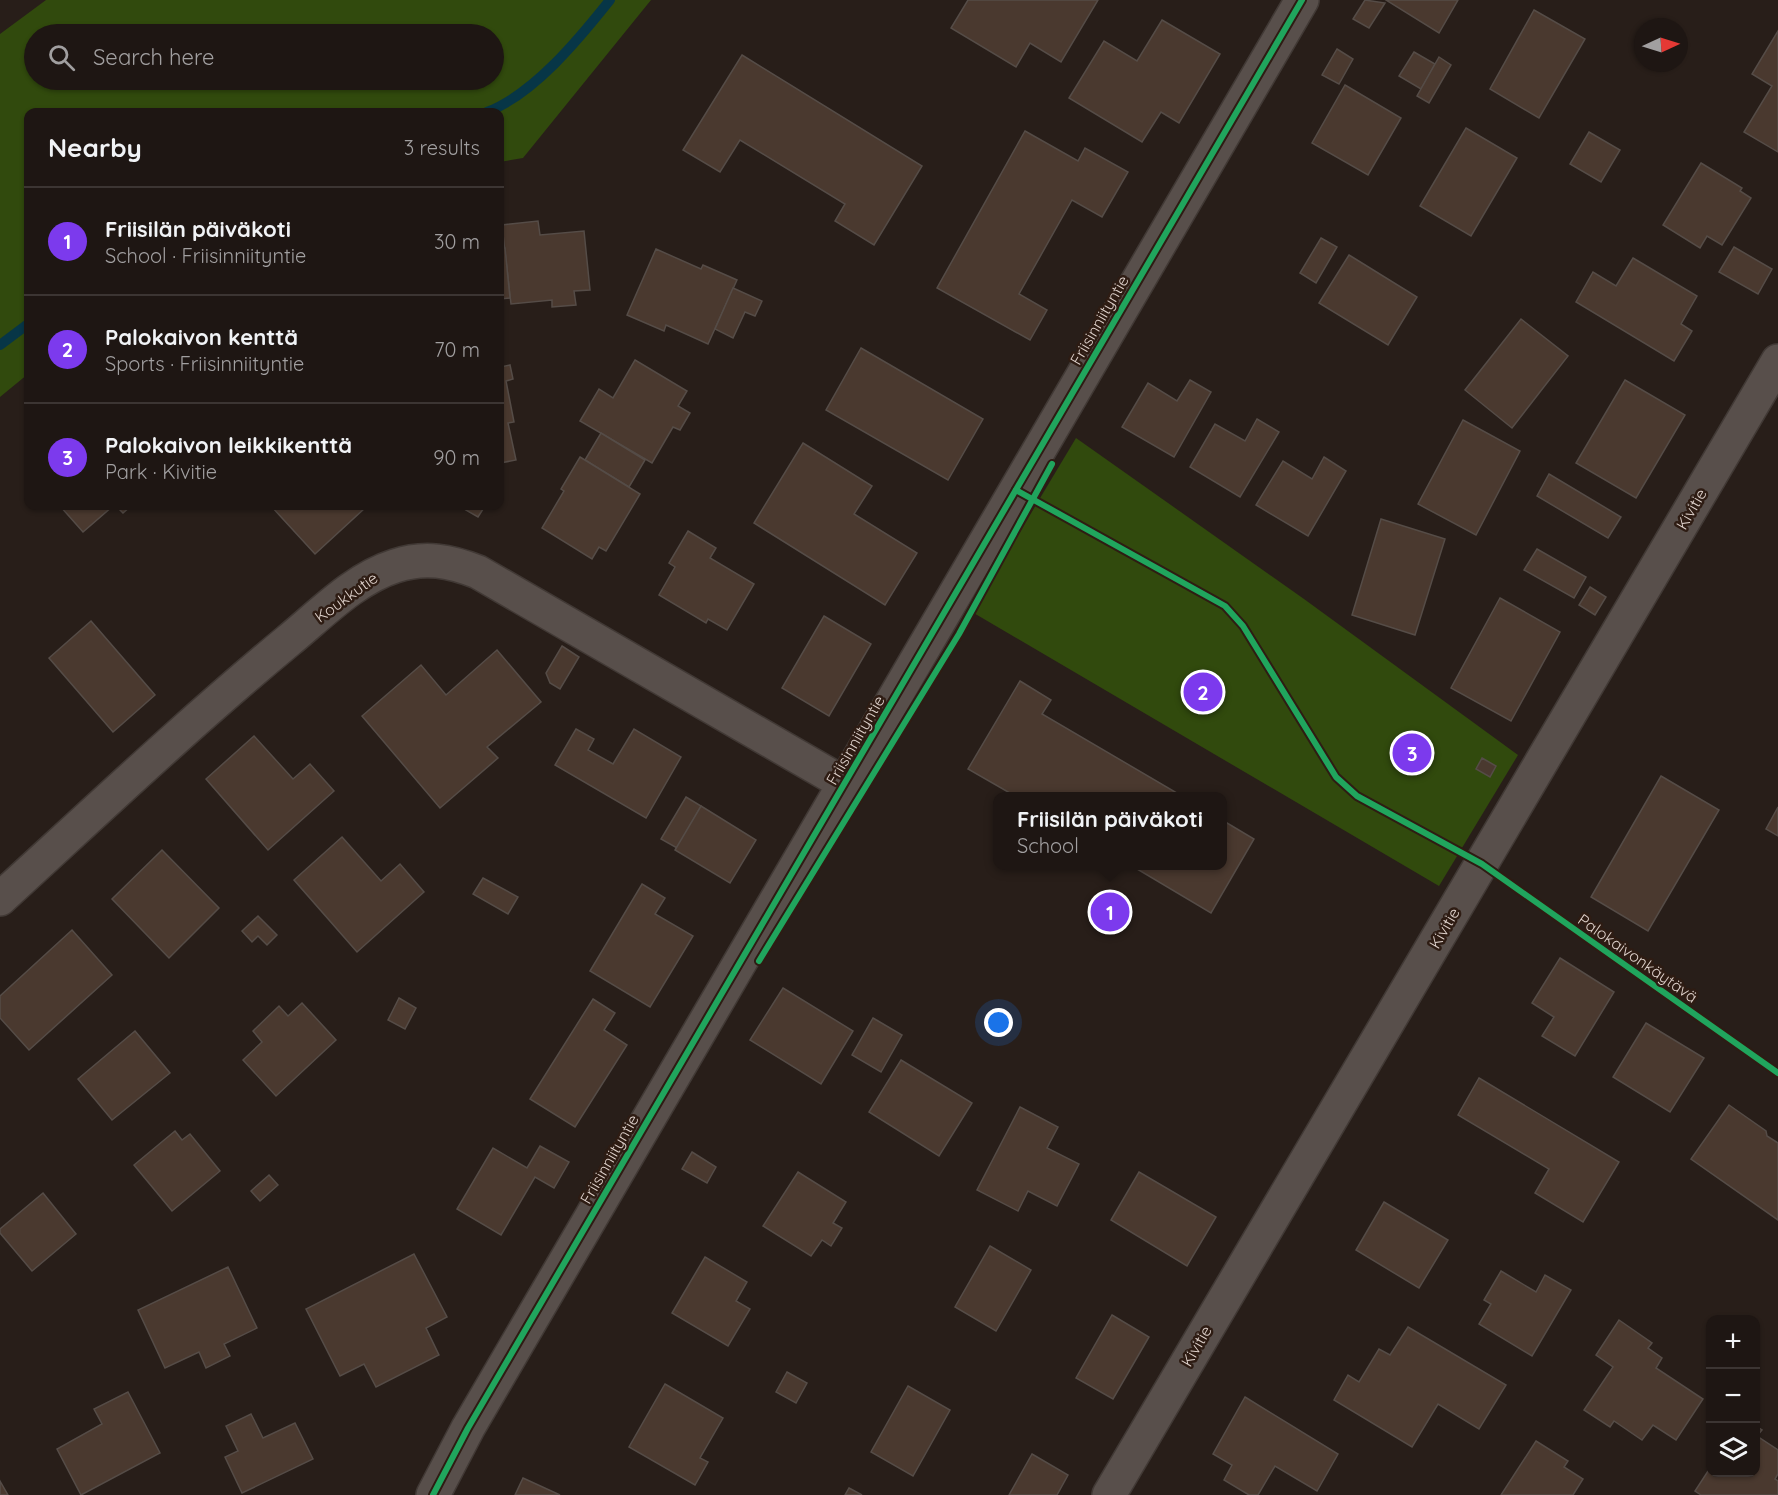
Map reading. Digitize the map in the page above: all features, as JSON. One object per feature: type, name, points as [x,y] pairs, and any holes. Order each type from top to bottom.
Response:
[{"type":"street","name":"Friisinniityntie","points":[[433,1495],[473,1418],[1302,0]]},
{"type":"street","name":"Kivitie","points":[[1109,1495],[1778,361]]},
{"type":"street","name":"Koukkutie","points":[[0,899],[229,690],[338,600],[373,575],[393,566],[423,559],[453,562],[478,572],[845,784]]},
{"type":"green space","points":[[46,0],[651,0],[523,158],[504,161],[504,108],[24,108],[24,377],[0,397],[0,34]]},
{"type":"green space","points":[[1076,438],[1304,599],[1518,755],[1439,886],[972,612]]},
{"type":"building","points":[[968,0],[1098,0],[1061,62],[1030,43],[1016,67],[951,28]]},
{"type":"building","points":[[1365,0],[1385,3],[1369,28],[1353,19]]},
{"type":"building","points":[[1386,0],[1458,0],[1439,33]]},
{"type":"building","points":[[1534,10],[1585,39],[1539,118],[1490,89]]},
{"type":"building","points":[[1162,20],[1220,54],[1179,123],[1161,112],[1142,142],[1069,98],[1104,41],[1137,61]]},
{"type":"building","points":[[1778,31],[1778,152],[1744,132],[1772,86],[1752,74]]},
{"type":"building","points":[[1337,49],[1353,59],[1339,84],[1322,75]]},
{"type":"building","points":[[1414,52],[1435,64],[1421,89],[1399,76]]},
{"type":"building","points":[[742,55],[922,166],[874,245],[835,221],[845,204],[740,140],[720,172],[683,150]]},
{"type":"building","points":[[1439,57],[1451,65],[1429,103],[1417,96]]},
{"type":"building","points":[[1345,85],[1401,118],[1368,175],[1312,143]]},
{"type":"building","points":[[1466,128],[1517,158],[1471,236],[1420,206]]},
{"type":"building","points":[[1025,131],[1078,161],[1085,148],[1128,172],[1102,217],[1072,200],[1019,294],[1047,310],[1030,340],[937,288]]},
{"type":"building","points":[[1589,132],[1620,150],[1601,182],[1570,164]]},
{"type":"building","points":[[1701,163],[1742,188],[1740,191],[1751,198],[1722,245],[1707,236],[1700,248],[1663,225]]},
{"type":"building","points":[[538,221],[540,235],[584,231],[590,290],[574,291],[576,305],[552,307],[552,300],[511,304],[504,225]]},
{"type":"building","points":[[1321,238],[1337,247],[1316,283],[1300,273]]},
{"type":"building","points":[[1734,247],[1772,269],[1758,294],[1719,272]]},
{"type":"building","points":[[504,248],[505,248],[510,298],[504,299]]},
{"type":"building","points":[[656,249],[701,269],[703,265],[737,280],[708,344],[666,325],[664,331],[627,315]]},
{"type":"building","points":[[1349,255],[1417,297],[1388,345],[1319,303]]},
{"type":"building","points":[[1633,258],[1697,296],[1681,324],[1692,331],[1674,361],[1576,302],[1593,272],[1616,286]]},
{"type":"building","points":[[733,288],[762,301],[755,316],[745,312],[733,338],[715,329]]},
{"type":"building","points":[[1521,319],[1568,356],[1512,428],[1465,390]]},
{"type":"building","points":[[861,348],[983,419],[948,480],[826,410]]},
{"type":"building","points":[[635,360],[687,391],[678,406],[690,413],[680,430],[673,427],[652,463],[580,421],[599,389],[613,398]]},
{"type":"building","points":[[510,365],[513,379],[506,381],[514,422],[508,423],[516,460],[504,462],[504,366]]},
{"type":"building","points":[[1190,380],[1211,392],[1174,457],[1122,427],[1148,383],[1177,401]]},
{"type":"building","points":[[1625,380],[1685,415],[1636,498],[1576,463]]},
{"type":"building","points":[[1257,419],[1279,432],[1240,497],[1190,467],[1215,424],[1245,441]]},
{"type":"building","points":[[1463,420],[1520,451],[1476,535],[1418,504]]},
{"type":"building","points":[[601,433],[645,460],[629,487],[585,460]]},
{"type":"building","points":[[803,443],[872,486],[854,514],[917,553],[885,605],[754,523]]},
{"type":"building","points":[[580,457],[640,494],[606,551],[599,547],[592,559],[542,528],[564,491],[561,489]]},
{"type":"building","points":[[1324,457],[1346,471],[1308,536],[1256,505],[1283,461],[1312,479]]},
{"type":"building","points":[[1549,474],[1621,517],[1608,538],[1537,496]]},
{"type":"building","points":[[64,510],[108,510],[83,532]]},
{"type":"building","points":[[275,510],[363,510],[315,554]]},
{"type":"building","points":[[466,510],[482,510],[478,517]]},
{"type":"building","points":[[1381,519],[1445,539],[1415,635],[1352,615]]},
{"type":"building","points":[[688,531],[716,548],[710,558],[754,584],[727,630],[708,619],[706,623],[659,595],[675,567],[669,563]]},
{"type":"building","points":[[1537,549],[1586,577],[1574,598],[1524,570]]},
{"type":"building","points":[[1590,587],[1606,597],[1595,615],[1579,605]]},
{"type":"building","points":[[1500,598],[1560,632],[1511,721],[1451,688]]},
{"type":"building","points":[[824,616],[871,644],[829,716],[782,688]]},
{"type":"building","points":[[91,621],[155,695],[113,732],[49,658]]},
{"type":"building","points":[[562,646],[579,657],[560,689],[550,683],[546,673]]},
{"type":"building","points":[[497,650],[541,702],[487,747],[498,758],[440,808],[362,716],[421,665],[446,695]]},
{"type":"building","points":[[1020,681],[1051,700],[1042,714],[1175,792],[1008,792],[968,769]]},
{"type":"building","points":[[576,729],[594,739],[588,750],[613,764],[634,729],[681,757],[646,818],[555,765]]},
{"type":"building","points":[[254,736],[293,779],[310,764],[334,791],[268,850],[206,779]]},
{"type":"building","points":[[1482,758],[1496,766],[1490,777],[1476,769]]},
{"type":"building","points":[[1661,776],[1719,810],[1648,931],[1591,897]]},
{"type":"building","points":[[686,797],[701,806],[677,848],[661,839]]},
{"type":"building","points":[[701,806],[756,840],[730,883],[675,850]]},
{"type":"building","points":[[1778,807],[1778,836],[1766,829]]},
{"type":"building","points":[[1227,823],[1254,839],[1211,913],[1139,870],[1227,870]]},
{"type":"building","points":[[342,837],[381,881],[400,864],[424,892],[357,952],[294,880]]},
{"type":"building","points":[[162,850],[219,908],[169,958],[112,899]]},
{"type":"building","points":[[483,878],[518,897],[508,914],[473,894]]},
{"type":"building","points":[[642,884],[665,898],[655,914],[693,936],[650,1007],[590,971]]},
{"type":"building","points":[[258,916],[277,935],[267,945],[258,936],[252,942],[242,931]]},
{"type":"building","points":[[72,930],[112,975],[29,1050],[0,1018],[0,996]]},
{"type":"building","points":[[1560,958],[1614,992],[1575,1056],[1542,1036],[1554,1017],[1532,1003]]},
{"type":"building","points":[[783,988],[853,1031],[821,1084],[750,1040]]},
{"type":"building","points":[[399,998],[416,1008],[405,1029],[388,1020]]},
{"type":"building","points":[[593,999],[615,1013],[604,1030],[627,1045],[575,1127],[530,1099]]},
{"type":"building","points":[[302,1003],[336,1040],[276,1096],[243,1060],[262,1042],[253,1031],[279,1006],[288,1016]]},
{"type":"building","points":[[873,1018],[902,1035],[881,1072],[852,1055]]},
{"type":"building","points":[[1646,1023],[1704,1058],[1670,1112],[1613,1077]]},
{"type":"building","points":[[135,1031],[170,1073],[112,1120],[78,1079]]},
{"type":"building","points":[[901,1060],[972,1103],[939,1156],[869,1112]]},
{"type":"building","points":[[1479,1078],[1619,1162],[1583,1222],[1535,1193],[1549,1169],[1458,1115]]},
{"type":"building","points":[[1729,1105],[1766,1131],[1767,1136],[1778,1143],[1778,1220],[1691,1159]]},
{"type":"building","points":[[1020,1107],[1058,1127],[1047,1148],[1079,1164],[1057,1206],[1028,1191],[1018,1211],[977,1190]]},
{"type":"building","points":[[175,1131],[182,1140],[190,1134],[220,1171],[172,1211],[134,1165]]},
{"type":"building","points":[[540,1146],[569,1162],[554,1188],[535,1177],[501,1235],[457,1209],[493,1148],[527,1168]]},
{"type":"building","points":[[692,1152],[716,1167],[707,1183],[682,1169]]},
{"type":"building","points":[[798,1172],[846,1202],[833,1223],[842,1228],[831,1246],[822,1240],[811,1256],[763,1226]]},
{"type":"building","points":[[1139,1172],[1216,1217],[1187,1266],[1111,1220]]},
{"type":"building","points":[[269,1175],[278,1185],[260,1201],[251,1191]]},
{"type":"building","points":[[43,1193],[76,1234],[32,1271],[0,1233],[0,1229]]},
{"type":"building","points":[[1384,1202],[1448,1240],[1419,1288],[1356,1250]]},
{"type":"building","points":[[990,1246],[1031,1270],[996,1331],[955,1307]]},
{"type":"building","points":[[414,1254],[447,1317],[426,1328],[439,1355],[376,1387],[364,1364],[340,1376],[306,1309]]},
{"type":"building","points":[[705,1257],[747,1282],[736,1301],[750,1309],[728,1346],[672,1313]]},
{"type":"building","points":[[228,1267],[257,1328],[224,1344],[230,1356],[206,1368],[199,1352],[165,1368],[138,1310]]},
{"type":"building","points":[[1501,1271],[1536,1292],[1545,1275],[1571,1290],[1532,1356],[1479,1324],[1491,1304],[1484,1300]]},
{"type":"building","points":[[1112,1315],[1149,1337],[1113,1399],[1076,1378]]},
{"type":"building","points":[[1619,1320],[1652,1343],[1648,1348],[1662,1358],[1656,1368],[1703,1399],[1676,1440],[1653,1425],[1642,1440],[1614,1421],[1610,1427],[1584,1410],[1613,1367],[1596,1355]]},
{"type":"building","points":[[1408,1327],[1506,1385],[1479,1429],[1438,1404],[1412,1447],[1334,1400],[1348,1375],[1359,1382],[1379,1349],[1390,1355]]},
{"type":"building","points":[[787,1372],[807,1383],[796,1403],[776,1392]]},
{"type":"building","points":[[665,1384],[723,1418],[700,1458],[708,1462],[695,1485],[629,1447]]},
{"type":"building","points":[[908,1386],[950,1410],[913,1476],[871,1452]]},
{"type":"building","points":[[128,1392],[160,1453],[81,1495],[57,1449],[102,1424],[94,1409]]},
{"type":"building","points":[[1245,1397],[1338,1454],[1317,1491],[1275,1466],[1258,1495],[1249,1495],[1224,1480],[1232,1465],[1213,1454]]},
{"type":"building","points":[[251,1414],[263,1438],[295,1423],[313,1459],[242,1493],[225,1457],[238,1451],[226,1426]]},
{"type":"building","points":[[1760,1438],[1778,1450],[1778,1474],[1775,1479],[1778,1481],[1778,1495],[1701,1495],[1695,1491],[1706,1474],[1706,1477],[1760,1477]]},
{"type":"building","points":[[1536,1441],[1568,1461],[1564,1467],[1583,1479],[1573,1495],[1501,1495]]},
{"type":"building","points":[[1032,1454],[1068,1475],[1057,1495],[1009,1495]]},
{"type":"building","points":[[523,1478],[560,1495],[515,1495]]},
{"type":"building","points":[[0,1481],[8,1495],[0,1495]]},
{"type":"building","points":[[849,1488],[862,1495],[845,1495]]},
{"type":"waterway","points":[[496,108],[522,92],[554,64],[610,0]]},
{"type":"waterway","points":[[0,345],[24,327]]},
{"type":"cycle path","points":[[433,1495],[468,1428],[1302,0]]},
{"type":"cycle path","points":[[759,961],[959,634],[1052,464]]},
{"type":"cycle path","name":"Palokaivonkäytävä","points":[[1016,490],[1225,606],[1243,626],[1336,777],[1357,796],[1482,864],[1778,1073]]},
{"type":"place","name":"Palokaivon kenttä","points":[[1203,692]]},
{"type":"place","name":"Palokaivon leikkikenttä","points":[[1412,753]]},
{"type":"place","name":"Friisilän päiväkoti","points":[[1110,912]]}]
